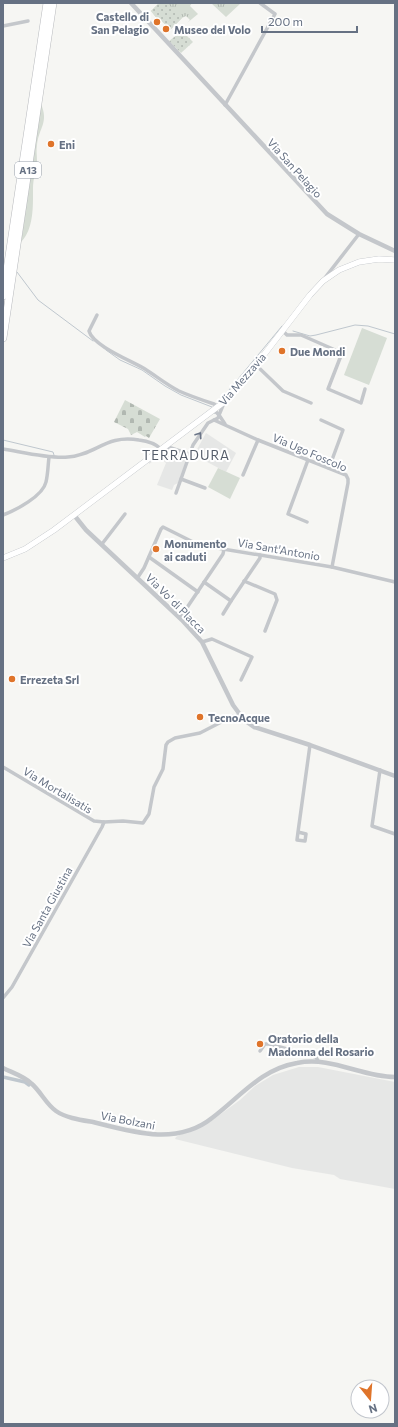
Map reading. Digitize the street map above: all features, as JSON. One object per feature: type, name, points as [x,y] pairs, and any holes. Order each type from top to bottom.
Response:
[{"type":"highway","name":"A13","points":[[3,296],[47,3]]},
{"type":"highway","name":"A13","points":[[3,338],[53,3]]},
{"type":"main road","name":"Via Mezzavia","points":[[3,558],[25,549],[74,515],[224,402],[256,365],[282,330],[323,281],[339,270],[359,262],[379,259],[395,260]]},
{"type":"street","name":"Via San Pelagio","points":[[131,3],[319,207],[335,220],[359,234],[395,251]]},
{"type":"street","points":[[225,105],[275,14],[260,3]]},
{"type":"street","points":[[3,26],[28,21]]},
{"type":"street","points":[[323,281],[359,234]]},
{"type":"street","points":[[97,315],[89,331],[97,341],[178,391],[214,404],[218,407]]},
{"type":"street","points":[[282,330],[287,335],[301,335],[342,353],[328,389],[361,403],[365,389]]},
{"type":"street","points":[[256,365],[283,391],[311,402]]},
{"type":"street","points":[[176,494],[193,445],[210,421],[218,418],[224,402]]},
{"type":"street","points":[[211,412],[219,415],[226,425]]},
{"type":"street","name":"Via Ugo Foscolo","points":[[214,420],[258,440],[346,474],[348,478],[332,568]]},
{"type":"street","points":[[322,420],[343,430],[329,468]]},
{"type":"street","points":[[3,449],[48,457],[69,457],[80,455],[106,442],[120,439],[131,439],[146,441],[163,448],[189,454]]},
{"type":"street","points":[[243,475],[258,440]]},
{"type":"street","points":[[3,515],[18,509],[42,491],[46,482],[48,457]]},
{"type":"street","points":[[307,522],[288,514],[308,460]]},
{"type":"street","points":[[182,479],[205,488]]},
{"type":"street","points":[[102,544],[125,514]]},
{"type":"street","name":"Via Vo' di Placca","points":[[74,515],[86,530],[138,577],[202,642],[237,713],[244,720],[254,727],[310,745],[395,776]]},
{"type":"street","name":"Via Sant'Antonio","points":[[149,557],[163,527],[199,545],[332,568],[395,582]]},
{"type":"street","points":[[180,618],[223,554],[224,549]]},
{"type":"street","points":[[223,614],[260,558],[260,555]]},
{"type":"street","points":[[138,577],[149,557],[198,592]]},
{"type":"street","points":[[244,581],[275,594],[277,600],[265,631]]},
{"type":"street","points":[[204,582],[231,601]]},
{"type":"street","points":[[202,642],[212,639],[252,657],[241,680]]},
{"type":"street","name":"Via Mortalisatis","points":[[3,767],[94,821],[123,821],[140,823],[145,821],[150,810],[154,787],[163,769],[166,745],[168,742],[175,738],[200,733],[237,713]]},
{"type":"street","points":[[298,832],[310,745]]},
{"type":"street","points":[[380,770],[372,826],[395,834]]},
{"type":"street","name":"Via Santa Giustina","points":[[3,998],[12,987],[104,822]]},
{"type":"street","name":"Via Bolzani","points":[[260,1051],[265,1044],[269,1044],[316,1057],[318,1062]]},
{"type":"street","name":"Via Bolzani","points":[[3,1068],[33,1084],[51,1107],[62,1115],[144,1134],[158,1135],[183,1132],[195,1128],[210,1120],[254,1082],[276,1069],[297,1063],[318,1062],[336,1064],[384,1077],[395,1077]]},
{"type":"shaded area","points":[[206,433],[236,453],[226,472],[194,455]]},
{"type":"shaded area","points":[[166,449],[171,449],[188,455],[178,483],[174,485],[172,490],[157,485],[166,463],[159,457],[149,464],[149,462]]},
{"type":"shaded area","points":[[299,1067],[318,1067],[395,1082],[395,1189],[340,1179],[334,1175],[292,1168],[175,1139],[181,1134],[207,1124],[240,1100],[255,1086],[273,1075]]},
{"type":"green space","points":[[159,3],[192,3],[190,6],[198,14],[187,23],[190,20],[186,16],[182,18],[170,30],[160,19],[158,20],[151,11]]},
{"type":"green space","points":[[159,3],[167,3],[182,18],[170,30],[160,19],[158,20],[151,11]]},
{"type":"green space","points":[[211,3],[241,3],[226,17]]},
{"type":"green space","points":[[182,31],[193,42],[181,53],[169,41]]},
{"type":"green space","points":[[41,104],[44,121],[38,139],[37,161],[33,185],[31,224],[21,242]]},
{"type":"green space","points":[[362,328],[387,338],[369,385],[344,375]]},
{"type":"green space","points":[[125,400],[160,419],[149,438],[137,432],[131,435],[128,429],[114,422]]},
{"type":"green space","points":[[218,468],[240,478],[230,499],[208,487]]},
{"type":"waterway","points":[[17,272],[38,300],[93,341]]},
{"type":"waterway","points":[[293,331],[310,336],[355,325],[368,326],[395,334]]},
{"type":"waterway","points":[[229,390],[282,326]]},
{"type":"waterway","points":[[106,350],[120,360],[142,370],[181,395],[212,407]]},
{"type":"waterway","points":[[3,440],[53,452],[54,455]]},
{"type":"waterway","points":[[3,1077],[25,1082],[29,1085]]},
{"type":"place","name":"Castello di San Pelagio","points":[[157,22]]},
{"type":"place","name":"Museo del Volo","points":[[166,29]]},
{"type":"place","name":"Eni","points":[[51,144]]},
{"type":"place","name":"Due Mondi","points":[[282,351]]},
{"type":"place","name":"Monumento ai caduti","points":[[156,549]]},
{"type":"place","name":"Errezeta Srl","points":[[12,679]]},
{"type":"place","name":"TecnoAcque","points":[[200,717]]},
{"type":"place","name":"Oratorio della Madonna del Rosario","points":[[260,1044]]},
{"type":"district","name":"TERRADURA","points":[[186,455]]}]
